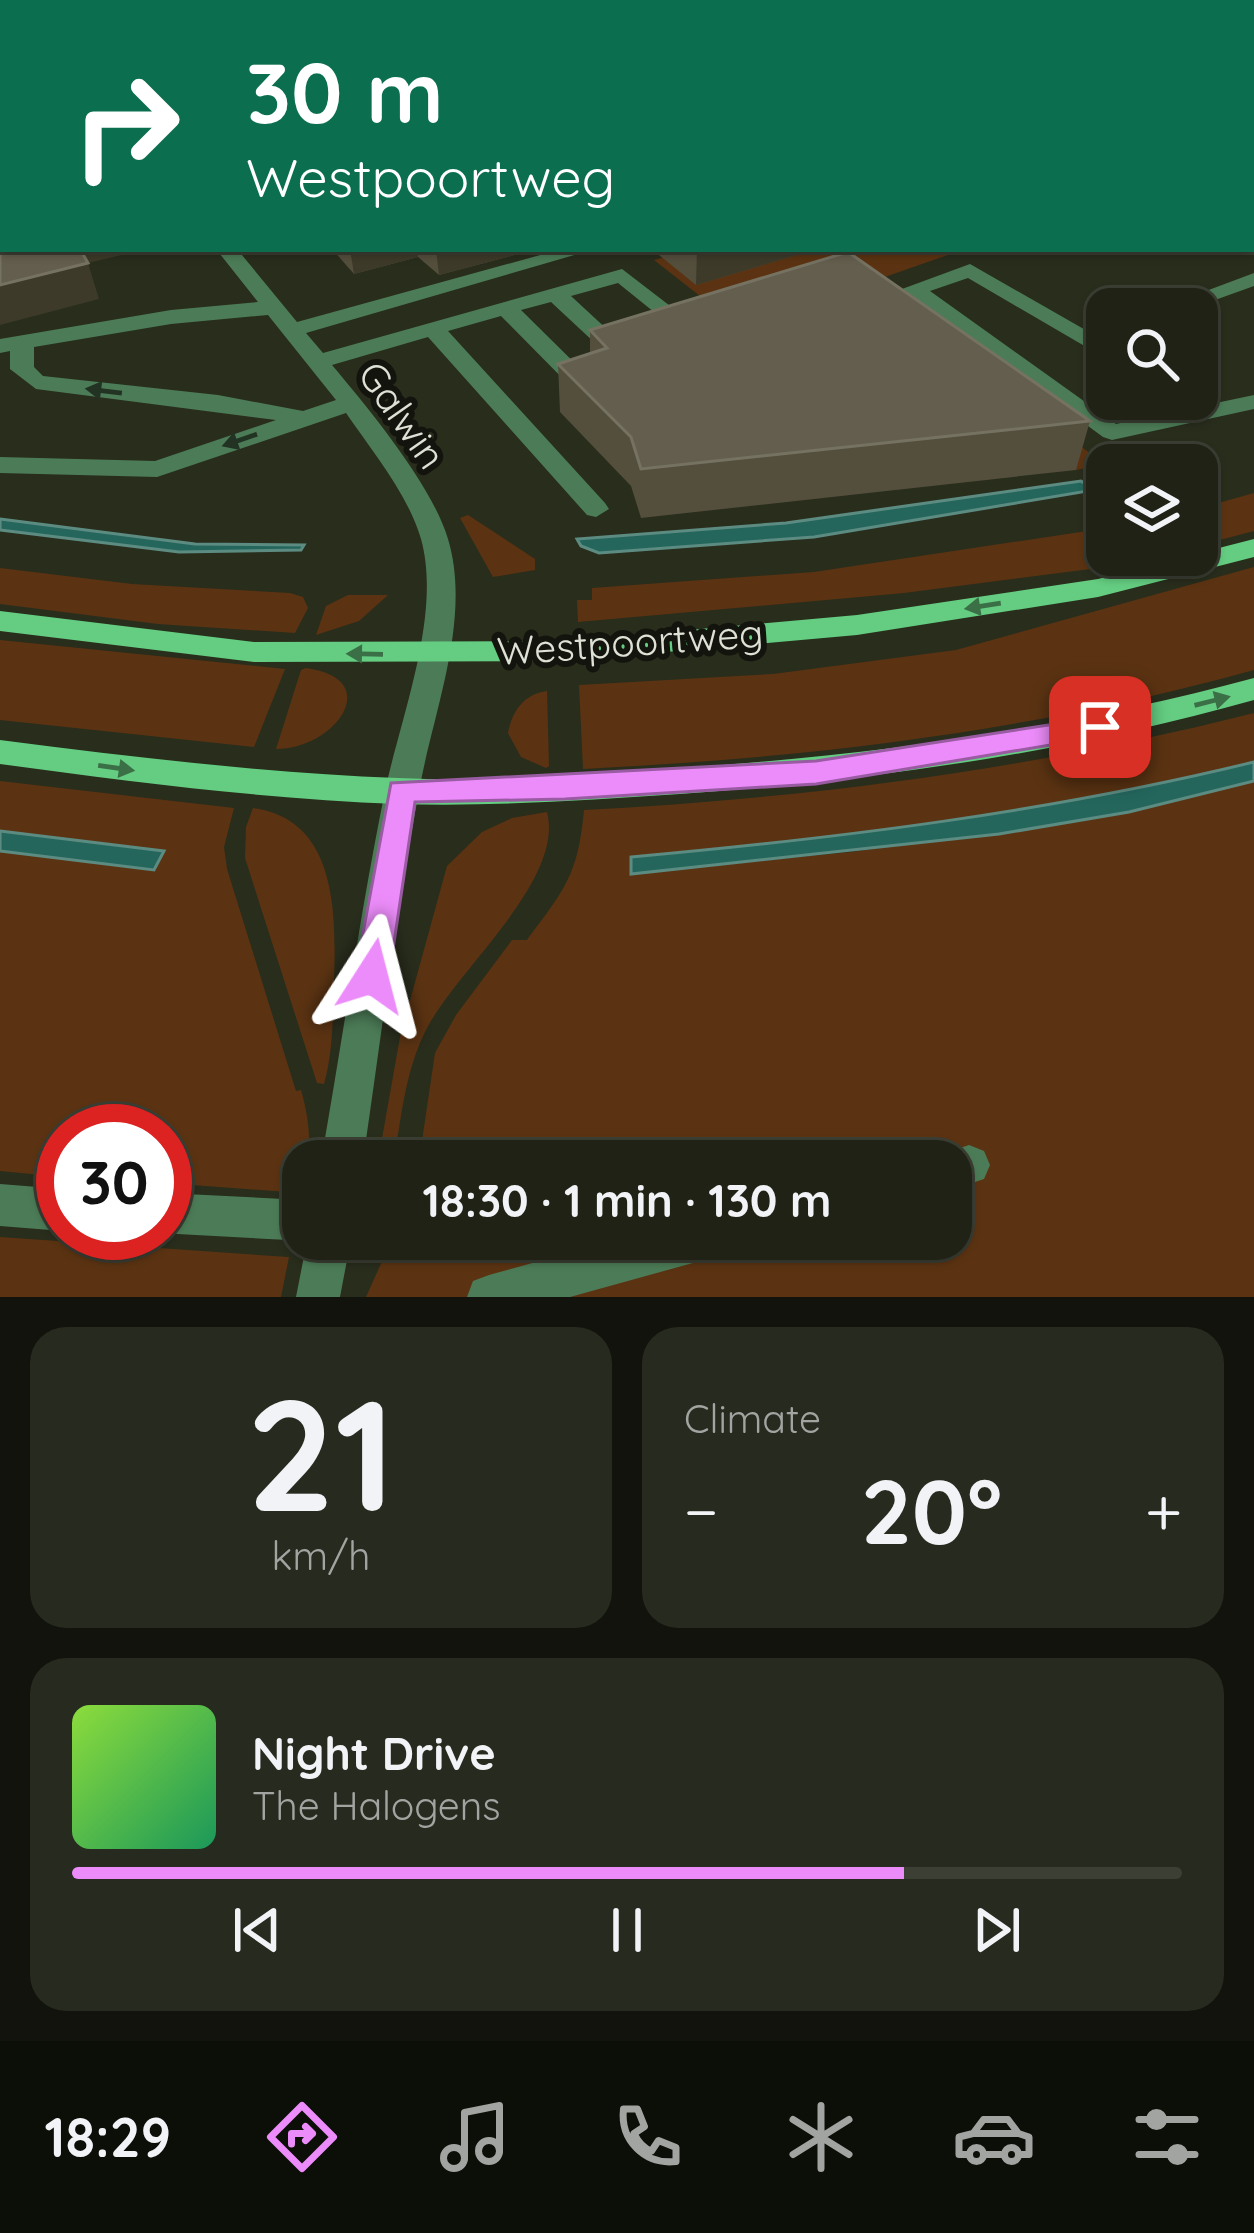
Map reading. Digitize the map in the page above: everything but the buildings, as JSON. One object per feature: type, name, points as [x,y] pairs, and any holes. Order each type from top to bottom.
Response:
[{"type":"main road","name":"Westpoortweg","points":[[0,621],[254,652],[566,651],[857,625],[1098,588],[1254,548]]},
{"type":"main road","points":[[0,752],[142,771],[402,791],[565,788],[816,773],[1059,737],[1254,689]]},
{"type":"street","name":"Galwin","points":[[228,252],[351,404],[398,470],[434,537],[441,583],[433,654],[402,791]]},
{"type":"street","points":[[290,331],[574,252]]},
{"type":"street","points":[[1086,340],[970,270],[913,289],[1086,413]]},
{"type":"street","points":[[316,362],[622,274],[700,338]]},
{"type":"street","points":[[1218,292],[1254,279]]},
{"type":"street","points":[[555,293],[603,338]]},
{"type":"street","points":[[270,308],[171,317],[11,344],[22,369],[36,382],[218,402],[304,418]]},
{"type":"street","points":[[505,308],[591,393]]},
{"type":"street","points":[[433,328],[596,509]]},
{"type":"street","points":[[1218,410],[1254,402]]},
{"type":"street","points":[[0,465],[157,469],[351,404]]},
{"type":"street","points":[[1095,420],[1112,432],[1169,420]]},
{"type":"street","points":[[345,1140],[402,791]]},
{"type":"street","points":[[0,1205],[36,1208]]},
{"type":"street","points":[[192,1215],[282,1220]]},
{"type":"street","points":[[318,1297],[325,1260]]},
{"type":"street","points":[[489,1297],[624,1260]]},
{"type":"shaded area","points":[[682,252],[956,252],[859,286],[1086,450],[1086,468],[1076,470],[842,298],[742,329],[654,260]]},
{"type":"shaded area","points":[[1254,493],[1254,531],[1218,540],[1218,503]]},
{"type":"shaded area","points":[[468,515],[535,559],[535,570],[493,577],[460,518]]},
{"type":"shaded area","points":[[1086,531],[1086,570],[904,593],[578,622],[577,600],[592,600],[592,588],[814,572]]},
{"type":"shaded area","points":[[1254,567],[1254,670],[1089,710],[921,738],[583,769],[579,685],[773,674],[956,650]]},
{"type":"shaded area","points":[[0,568],[132,584],[290,593],[303,597],[308,608],[295,633],[158,624],[0,604]]},
{"type":"shaded area","points":[[348,595],[388,595],[359,621],[316,635],[326,606]]},
{"type":"shaded area","points":[[0,640],[285,669],[254,747],[0,720]]},
{"type":"shaded area","points":[[301,670],[330,675],[343,685],[347,698],[343,713],[317,738],[276,749]]},
{"type":"shaded area","points":[[547,691],[546,768],[521,757],[508,733],[520,705]]},
{"type":"shaded area","points":[[1254,713],[1254,762],[945,821],[632,856],[631,873],[852,852],[1129,812],[1254,781],[1254,1297],[366,1297],[383,1260],[972,1260],[972,1140],[422,1140],[435,1053],[456,1015],[512,940],[527,940],[560,894],[578,851],[584,810],[753,798],[921,778],[1171,733]]},
{"type":"shaded area","points":[[0,781],[234,808],[224,847],[227,869],[307,1117],[309,1140],[282,1140],[282,1192],[192,1185],[192,1104],[36,1104],[36,1174],[0,1171]]},
{"type":"shaded area","points":[[253,808],[281,816],[302,831],[326,875],[335,957],[332,1034],[324,1084],[317,1083],[245,858],[246,827]]},
{"type":"shaded area","points":[[547,812],[548,839],[539,868],[524,897],[424,1034],[408,1080],[398,1140],[382,1140],[400,1037],[447,866],[482,832],[512,818]]},
{"type":"shaded area","points":[[0,1237],[36,1239],[36,1260],[192,1260],[192,1250],[288,1260],[281,1297],[0,1297]]},
{"type":"water","points":[[1081,481],[1086,484],[1086,491],[814,537],[599,553],[581,546],[577,539],[786,523]]},
{"type":"water","points":[[0,519],[195,544],[304,545],[301,550],[179,552],[0,530]]},
{"type":"water","points":[[1254,762],[1254,781],[1129,812],[999,834],[631,874],[631,857],[944,821],[1100,795]]},
{"type":"water","points":[[0,831],[164,851],[154,870],[0,851]]},
{"type":"route","points":[[372,976],[402,791],[565,788],[816,773],[1100,727]]}]
